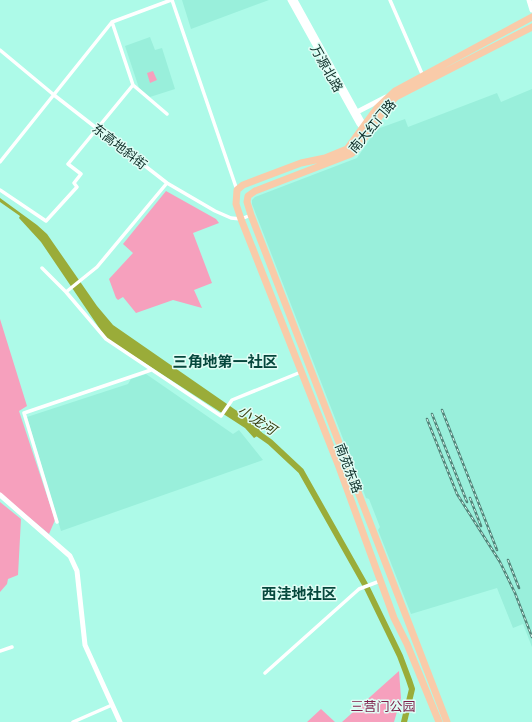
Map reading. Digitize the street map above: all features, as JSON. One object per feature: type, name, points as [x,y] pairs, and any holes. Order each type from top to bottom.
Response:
[{"type":"highway","name":"南大红门路","points":[[237,190],[251,181],[300,164],[342,152],[352,143],[384,100],[395,91],[532,17]]},
{"type":"highway","name":"南大红门路","points":[[251,215],[247,202],[248,196],[251,193],[346,157],[356,150],[387,106],[402,93],[532,27]]},
{"type":"highway","points":[[237,190],[236,204],[241,219]]},
{"type":"highway","name":"南苑东路","points":[[251,215],[447,722]]},
{"type":"highway","name":"南苑东路","points":[[241,219],[338,467],[377,582],[408,644],[439,722]]},
{"type":"main road","name":"万源北路","points":[[290,0],[363,127]]},
{"type":"main road","name":"万源北路","points":[[295,0],[357,112],[363,127]]},
{"type":"main road","points":[[528,0],[532,10]]},
{"type":"main road","points":[[357,112],[395,91]]},
{"type":"main road","points":[[363,127],[370,132]]},
{"type":"main road","points":[[0,495],[70,556],[77,571],[85,645],[120,722]]},
{"type":"street","points":[[0,162],[112,22],[172,0],[237,190]]},
{"type":"street","points":[[390,0],[423,76]]},
{"type":"street","points":[[112,22],[133,85],[167,114]]},
{"type":"street","name":"东高地斜街","points":[[0,50],[54,95],[167,183],[215,211],[231,218],[241,219]]},
{"type":"street","points":[[0,190],[46,221],[77,187],[74,183],[81,174],[68,164],[133,85]]},
{"type":"street","points":[[68,291],[97,267],[167,183]]},
{"type":"street","points":[[241,219],[251,215]]},
{"type":"street","points":[[42,268],[68,291],[106,339],[221,416],[232,400],[300,372]]},
{"type":"street","points":[[57,522],[24,413],[151,370]]},
{"type":"street","points":[[265,672],[359,589],[377,582]]},
{"type":"street","points":[[0,651],[12,647]]},
{"type":"street","points":[[73,722],[112,705]]},
{"type":"shaded area","points":[[182,0],[269,0],[191,29]]},
{"type":"shaded area","points":[[150,37],[155,50],[162,48],[175,89],[150,97],[139,88],[125,46]]},
{"type":"shaded area","points":[[532,89],[532,647],[523,624],[513,628],[497,588],[411,614],[378,530],[380,527],[369,499],[366,498],[252,204],[252,200],[255,197],[357,158],[377,129],[405,119],[408,127],[497,93],[501,102]]},
{"type":"shaded area","points":[[0,198],[47,234],[97,306],[113,325],[253,422],[262,433],[254,438],[245,428],[106,338],[41,242],[19,218],[20,216],[0,202]]},
{"type":"shaded area","points":[[146,374],[233,434],[239,430],[263,460],[61,531],[27,417],[128,384],[131,379]]},
{"type":"green space","points":[[153,71],[157,80],[150,83],[147,73]]},
{"type":"green space","points":[[166,191],[216,219],[219,223],[193,233],[212,283],[194,290],[202,308],[173,300],[136,313],[123,297],[118,300],[116,298],[109,279],[133,253],[123,244]]},
{"type":"green space","points":[[0,319],[27,406],[19,411],[55,520],[49,534],[0,493]]},
{"type":"green space","points":[[0,502],[21,519],[18,575],[8,579],[7,584],[0,592]]},
{"type":"green space","name":"三营门公园","points":[[399,671],[401,698],[394,722],[342,722]]},
{"type":"green space","name":"三营门公园","points":[[321,709],[335,722],[307,722]]},
{"type":"waterway","name":"小龙河","points":[[253,430],[270,442],[301,471],[367,588],[400,656],[412,689],[404,722]]},
{"type":"railway","points":[[442,410],[497,550]]},
{"type":"railway","points":[[432,414],[467,502]]},
{"type":"railway","points":[[427,419],[457,494],[500,562],[515,593],[532,637]]},
{"type":"railway","points":[[470,498],[481,526]]},
{"type":"railway","points":[[508,560],[519,588]]},
{"type":"district","name":"三角地第一社区","points":[[225,362]]},
{"type":"district","name":"西洼地社区","points":[[299,594]]}]
